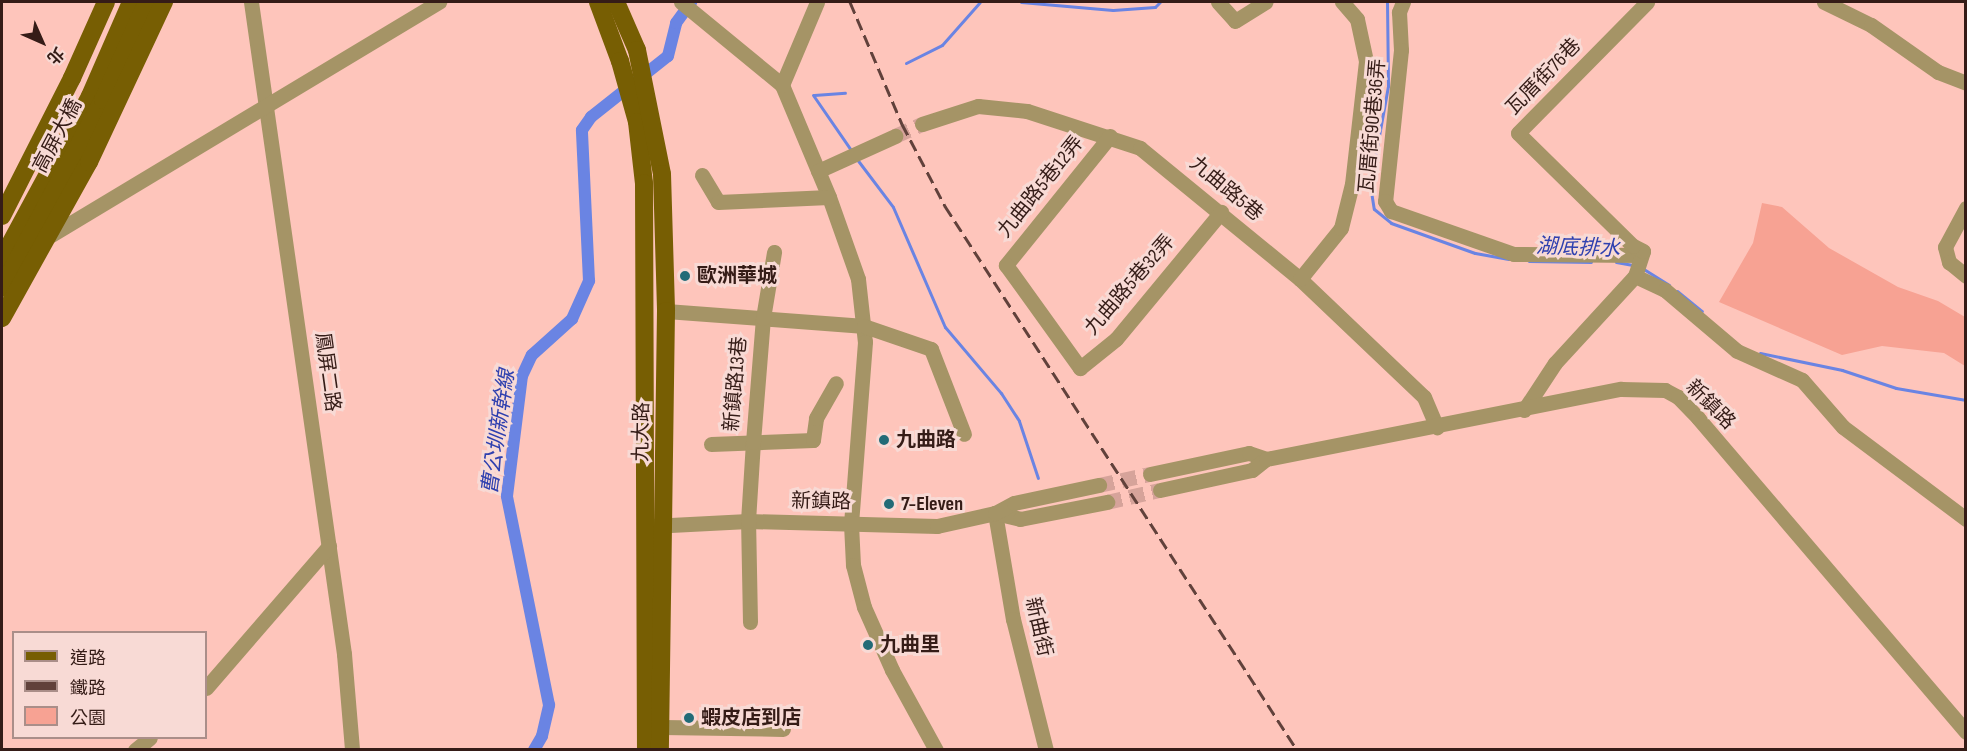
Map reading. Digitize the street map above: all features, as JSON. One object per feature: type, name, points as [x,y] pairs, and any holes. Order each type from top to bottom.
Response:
[{"type":"main road","points":[[2,216],[63,98],[106,2]]},
{"type":"main road","name":"高屏大橋","points":[[2,259],[90,96],[131,2]]},
{"type":"main road","name":"高屏大橋","points":[[2,288],[102,100],[147,2]]},
{"type":"main road","points":[[2,318],[51,235],[136,67],[164,2]]},
{"type":"main road","points":[[598,2],[645,118]]},
{"type":"main road","points":[[616,2],[636,50],[645,118]]},
{"type":"main road","name":"九大路","points":[[645,118],[662,174],[666,311],[646,750]]},
{"type":"main road","name":"九大路","points":[[645,118],[644,183],[662,727],[660,750]]},
{"type":"street","name":"鳳屏二路","points":[[251,2],[329,546],[352,750]]},
{"type":"street","points":[[51,235],[439,2]]},
{"type":"street","points":[[681,2],[782,85],[829,197],[858,279],[864,326],[864,389],[851,524],[853,565],[864,607],[892,670],[936,750]]},
{"type":"street","points":[[782,85],[817,2]]},
{"type":"street","points":[[1218,2],[1235,21],[1266,2]]},
{"type":"street","name":"瓦厝街90巷36弄","points":[[1300,279],[1341,228],[1352,184],[1366,61],[1357,20],[1342,2]]},
{"type":"street","name":"瓦厝街90巷36弄","points":[[1403,2],[1399,12],[1401,50],[1385,201],[1392,211],[1415,222],[1514,254],[1640,255]]},
{"type":"street","name":"瓦厝街76巷","points":[[1640,255],[1643,251],[1633,246],[1518,133],[1647,2]]},
{"type":"street","points":[[1824,2],[1871,25],[1938,72],[1965,84]]},
{"type":"street","name":"九曲路5巷","points":[[922,124],[978,106],[1027,111],[1110,136],[1159,160],[1300,279],[1424,397],[1437,427]]},
{"type":"street","points":[[818,171],[895,136]]},
{"type":"street","name":"九曲路5巷12弄","points":[[1005,265],[1110,136]]},
{"type":"street","points":[[702,175],[718,202],[829,197]]},
{"type":"street","points":[[1965,208],[1945,247],[1949,262],[1965,276]]},
{"type":"street","name":"九曲路5巷32弄","points":[[1005,265],[1080,368],[1116,339],[1221,212]]},
{"type":"street","name":"新鎮路13巷","points":[[750,622],[748,521],[753,442],[763,318],[774,252]]},
{"type":"street","points":[[1524,410],[1555,363],[1635,276],[1640,255]]},
{"type":"street","points":[[1635,276],[1665,290],[1737,351],[1802,380],[1843,427],[1965,519]]},
{"type":"street","points":[[666,311],[864,326],[931,349],[964,434]]},
{"type":"street","points":[[711,444],[813,440],[816,418],[836,383]]},
{"type":"street","name":"新鎮路","points":[[1160,490],[1252,470],[1266,459],[1524,410],[1621,389],[1652,387],[1678,397],[1965,732]]},
{"type":"street","name":"新鎮路","points":[[1150,474],[1249,453],[1266,459]]},
{"type":"street","name":"新鎮路","points":[[655,526],[748,521],[937,526],[995,513],[1014,503],[1099,485]]},
{"type":"street","name":"新鎮路","points":[[995,513],[1020,519],[1107,502]]},
{"type":"street","name":"新曲街","points":[[995,513],[1013,619],[1046,750]]},
{"type":"street","points":[[207,687],[329,546]]},
{"type":"street","points":[[662,727],[783,729]]},
{"type":"street","points":[[135,750],[149,739]]},
{"type":"green space","points":[[1762,203],[1782,207],[1829,248],[1898,287],[1938,301],[1965,317],[1965,366],[1944,353],[1882,346],[1842,355],[1719,302],[1753,243]]},
{"type":"waterway","name":"曹公圳新幹線","points":[[534,750],[542,736],[549,705],[507,496],[522,376],[532,355],[572,319],[589,281],[582,130],[591,117],[668,56],[676,23],[691,2]]},
{"type":"waterway","name":"湖底排水","points":[[906,63],[942,45],[980,2]]},
{"type":"waterway","name":"湖底排水","points":[[1021,2],[1113,10],[1155,7],[1160,2]]},
{"type":"waterway","name":"湖底排水","points":[[1387,2],[1388,86],[1370,185],[1374,209],[1391,223],[1475,253],[1508,259]]},
{"type":"waterway","name":"湖底排水","points":[[814,95],[845,93]]},
{"type":"waterway","points":[[813,95],[851,150]]},
{"type":"waterway","points":[[856,158],[893,207],[945,327],[1001,393],[1019,421],[1038,478]]},
{"type":"waterway","name":"湖底排水","points":[[1529,261],[1591,262]]},
{"type":"waterway","name":"湖底排水","points":[[1616,262],[1633,265]]},
{"type":"waterway","name":"湖底排水","points":[[1642,268],[1669,285]]},
{"type":"waterway","name":"湖底排水","points":[[1677,291],[1702,311]]},
{"type":"waterway","name":"湖底排水","points":[[1760,353],[1842,370],[1896,388],[1966,400]]},
{"type":"tunnel","points":[[895,136],[922,124]]},
{"type":"tunnel","points":[[1099,485],[1150,474]]},
{"type":"tunnel","points":[[1107,502],[1160,490]]},
{"type":"railway","points":[[850,2],[902,124],[945,206],[1297,750]]},
{"type":"place","name":"歐洲華城","points":[[685,276]]},
{"type":"place","name":"九曲路","points":[[884,440]]},
{"type":"place","name":"7-Eleven","points":[[889,504]]},
{"type":"place","name":"九曲里","points":[[868,645]]},
{"type":"place","name":"蝦皮店到店","points":[[689,718]]}]
